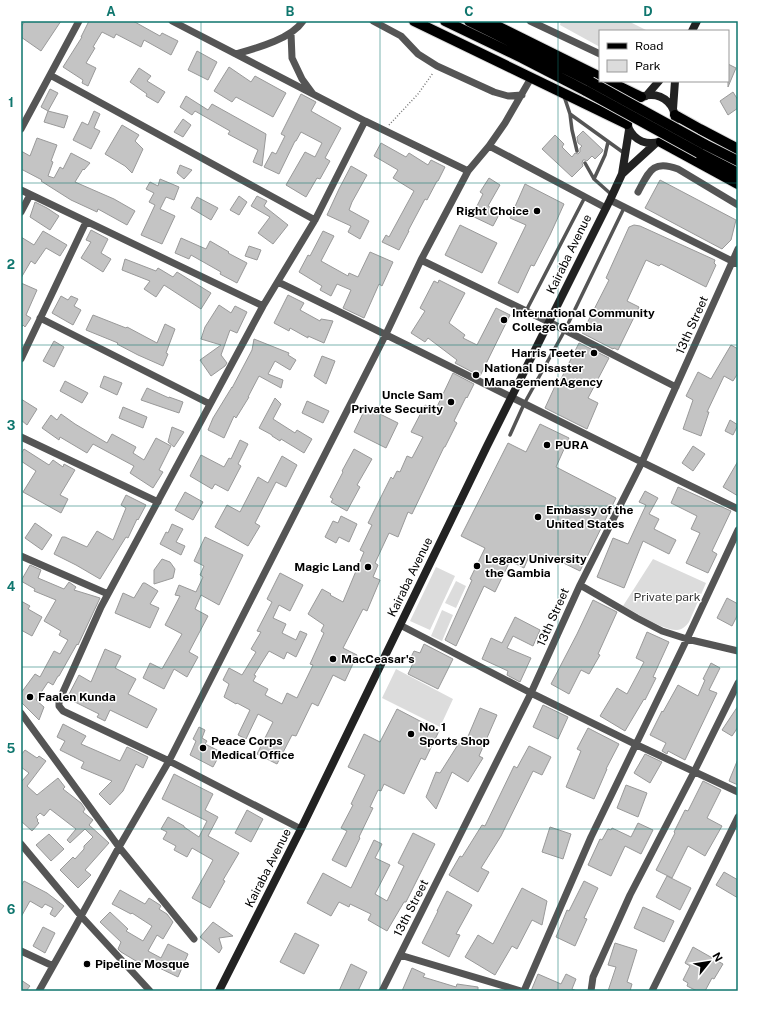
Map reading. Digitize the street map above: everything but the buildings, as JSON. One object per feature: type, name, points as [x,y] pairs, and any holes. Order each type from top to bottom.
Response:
[{"type":"main road","points":[[414,21],[628,127]]},
{"type":"main road","points":[[445,21],[586,91],[738,173]]},
{"type":"main road","points":[[469,21],[591,82],[738,161]]},
{"type":"main road","points":[[487,21],[599,77]]},
{"type":"main road","points":[[610,82],[644,96]]},
{"type":"main road","points":[[674,112],[700,129],[738,149]]},
{"type":"main road","points":[[659,142],[738,184]]},
{"type":"street","points":[[21,129],[79,21]]},
{"type":"street","points":[[172,21],[365,122],[468,171]]},
{"type":"street","points":[[236,54],[264,45],[291,33],[304,21]]},
{"type":"street","points":[[373,21],[401,36],[418,54],[437,66],[494,92],[508,96],[522,95]]},
{"type":"street","points":[[692,30],[697,21]]},
{"type":"street","points":[[535,22],[599,54]]},
{"type":"street","points":[[291,33],[292,58],[302,79],[314,95]]},
{"type":"street","points":[[50,75],[315,220]]},
{"type":"street","points":[[38,991],[169,761],[386,334],[421,260],[468,171],[489,146],[505,123],[531,78]]},
{"type":"street","points":[[622,174],[629,108],[632,104],[644,96],[657,82]]},
{"type":"street","points":[[622,174],[659,142],[670,135],[673,130],[675,120],[675,82]]},
{"type":"street","points":[[644,96],[657,96],[662,98],[670,105],[674,112]]},
{"type":"street","points":[[301,828],[169,761],[63,711],[59,706],[59,701],[108,594],[263,306],[315,220],[365,122]]},
{"type":"street","points":[[628,127],[640,141],[651,144],[659,142]]},
{"type":"street","points":[[489,146],[606,208]]},
{"type":"street","points":[[638,192],[651,170],[658,166],[669,165],[738,205]]},
{"type":"street","name":"Kairaba Avenue","points":[[219,991],[301,828],[622,174]]},
{"type":"street","points":[[21,190],[263,306]]},
{"type":"street","points":[[21,212],[30,195]]},
{"type":"street","points":[[611,198],[624,207],[735,263]]},
{"type":"street","points":[[21,358],[86,222]]},
{"type":"street","name":"13th Street","points":[[382,991],[531,693],[580,585],[642,462],[735,263],[738,249]]},
{"type":"street","points":[[421,260],[549,322],[676,387]]},
{"type":"street","points":[[278,282],[738,509]]},
{"type":"street","points":[[40,318],[210,404]]},
{"type":"street","points":[[21,437],[158,502]]},
{"type":"street","points":[[400,955],[522,991],[591,837],[637,745],[738,530]]},
{"type":"street","points":[[21,556],[108,594]]},
{"type":"street","points":[[580,585],[662,630],[687,639],[738,651]]},
{"type":"street","points":[[400,625],[531,693],[738,792]]},
{"type":"street","points":[[591,991],[593,977],[630,895],[738,683]]},
{"type":"street","points":[[21,713],[119,847],[194,939]]},
{"type":"street","points":[[652,991],[738,817]]},
{"type":"street","points":[[21,844],[81,916],[150,991]]},
{"type":"street","points":[[21,951],[53,966]]},
{"type":"lane","points":[[564,94],[570,114],[577,151]]},
{"type":"lane","points":[[570,114],[625,154]]},
{"type":"lane","points":[[594,179],[605,155],[608,142]]},
{"type":"lane","points":[[585,163],[594,179],[611,198]]},
{"type":"lane","points":[[526,311],[585,197]]},
{"type":"lane","points":[[510,435],[524,404],[565,330],[624,207]]},
{"type":"path","points":[[393,121],[418,94],[437,66]]},
{"type":"green space","points":[[561,21],[628,21],[646,30],[599,30],[599,46],[560,25]]},
{"type":"green space","name":"Private park","points":[[653,559],[706,583],[689,622],[681,629],[671,630],[665,628],[623,606]]},
{"type":"green space","points":[[436,567],[455,576],[430,630],[410,621]]},
{"type":"green space","points":[[456,581],[466,586],[456,608],[445,603]]},
{"type":"green space","points":[[442,610],[453,615],[442,641],[431,636]]},
{"type":"green space","points":[[396,669],[453,699],[440,727],[382,698]]},
{"type":"place","name":"Right Choice","points":[[537,211]]},
{"type":"place","name":"International Community College Gambia","points":[[504,320]]},
{"type":"place","name":"Harris Teeter","points":[[594,353]]},
{"type":"place","name":"National Disaster ManagementAgency","points":[[476,375]]},
{"type":"place","name":"Uncle Sam Private Security","points":[[451,402]]},
{"type":"place","name":"PURA","points":[[547,445]]},
{"type":"place","name":"Embassy of the United States","points":[[538,517]]},
{"type":"place","name":"Legacy University the Gambia","points":[[477,566]]},
{"type":"place","name":"Magic Land","points":[[368,567]]},
{"type":"place","name":"MacCeasar's","points":[[333,659]]},
{"type":"place","name":"Faalen Kunda","points":[[30,697]]},
{"type":"place","name":"No. 1 Sports Shop","points":[[411,734]]},
{"type":"place","name":"Peace Corps Medical Office","points":[[203,748]]},
{"type":"place","name":"Pipeline Mosque","points":[[87,964]]}]
